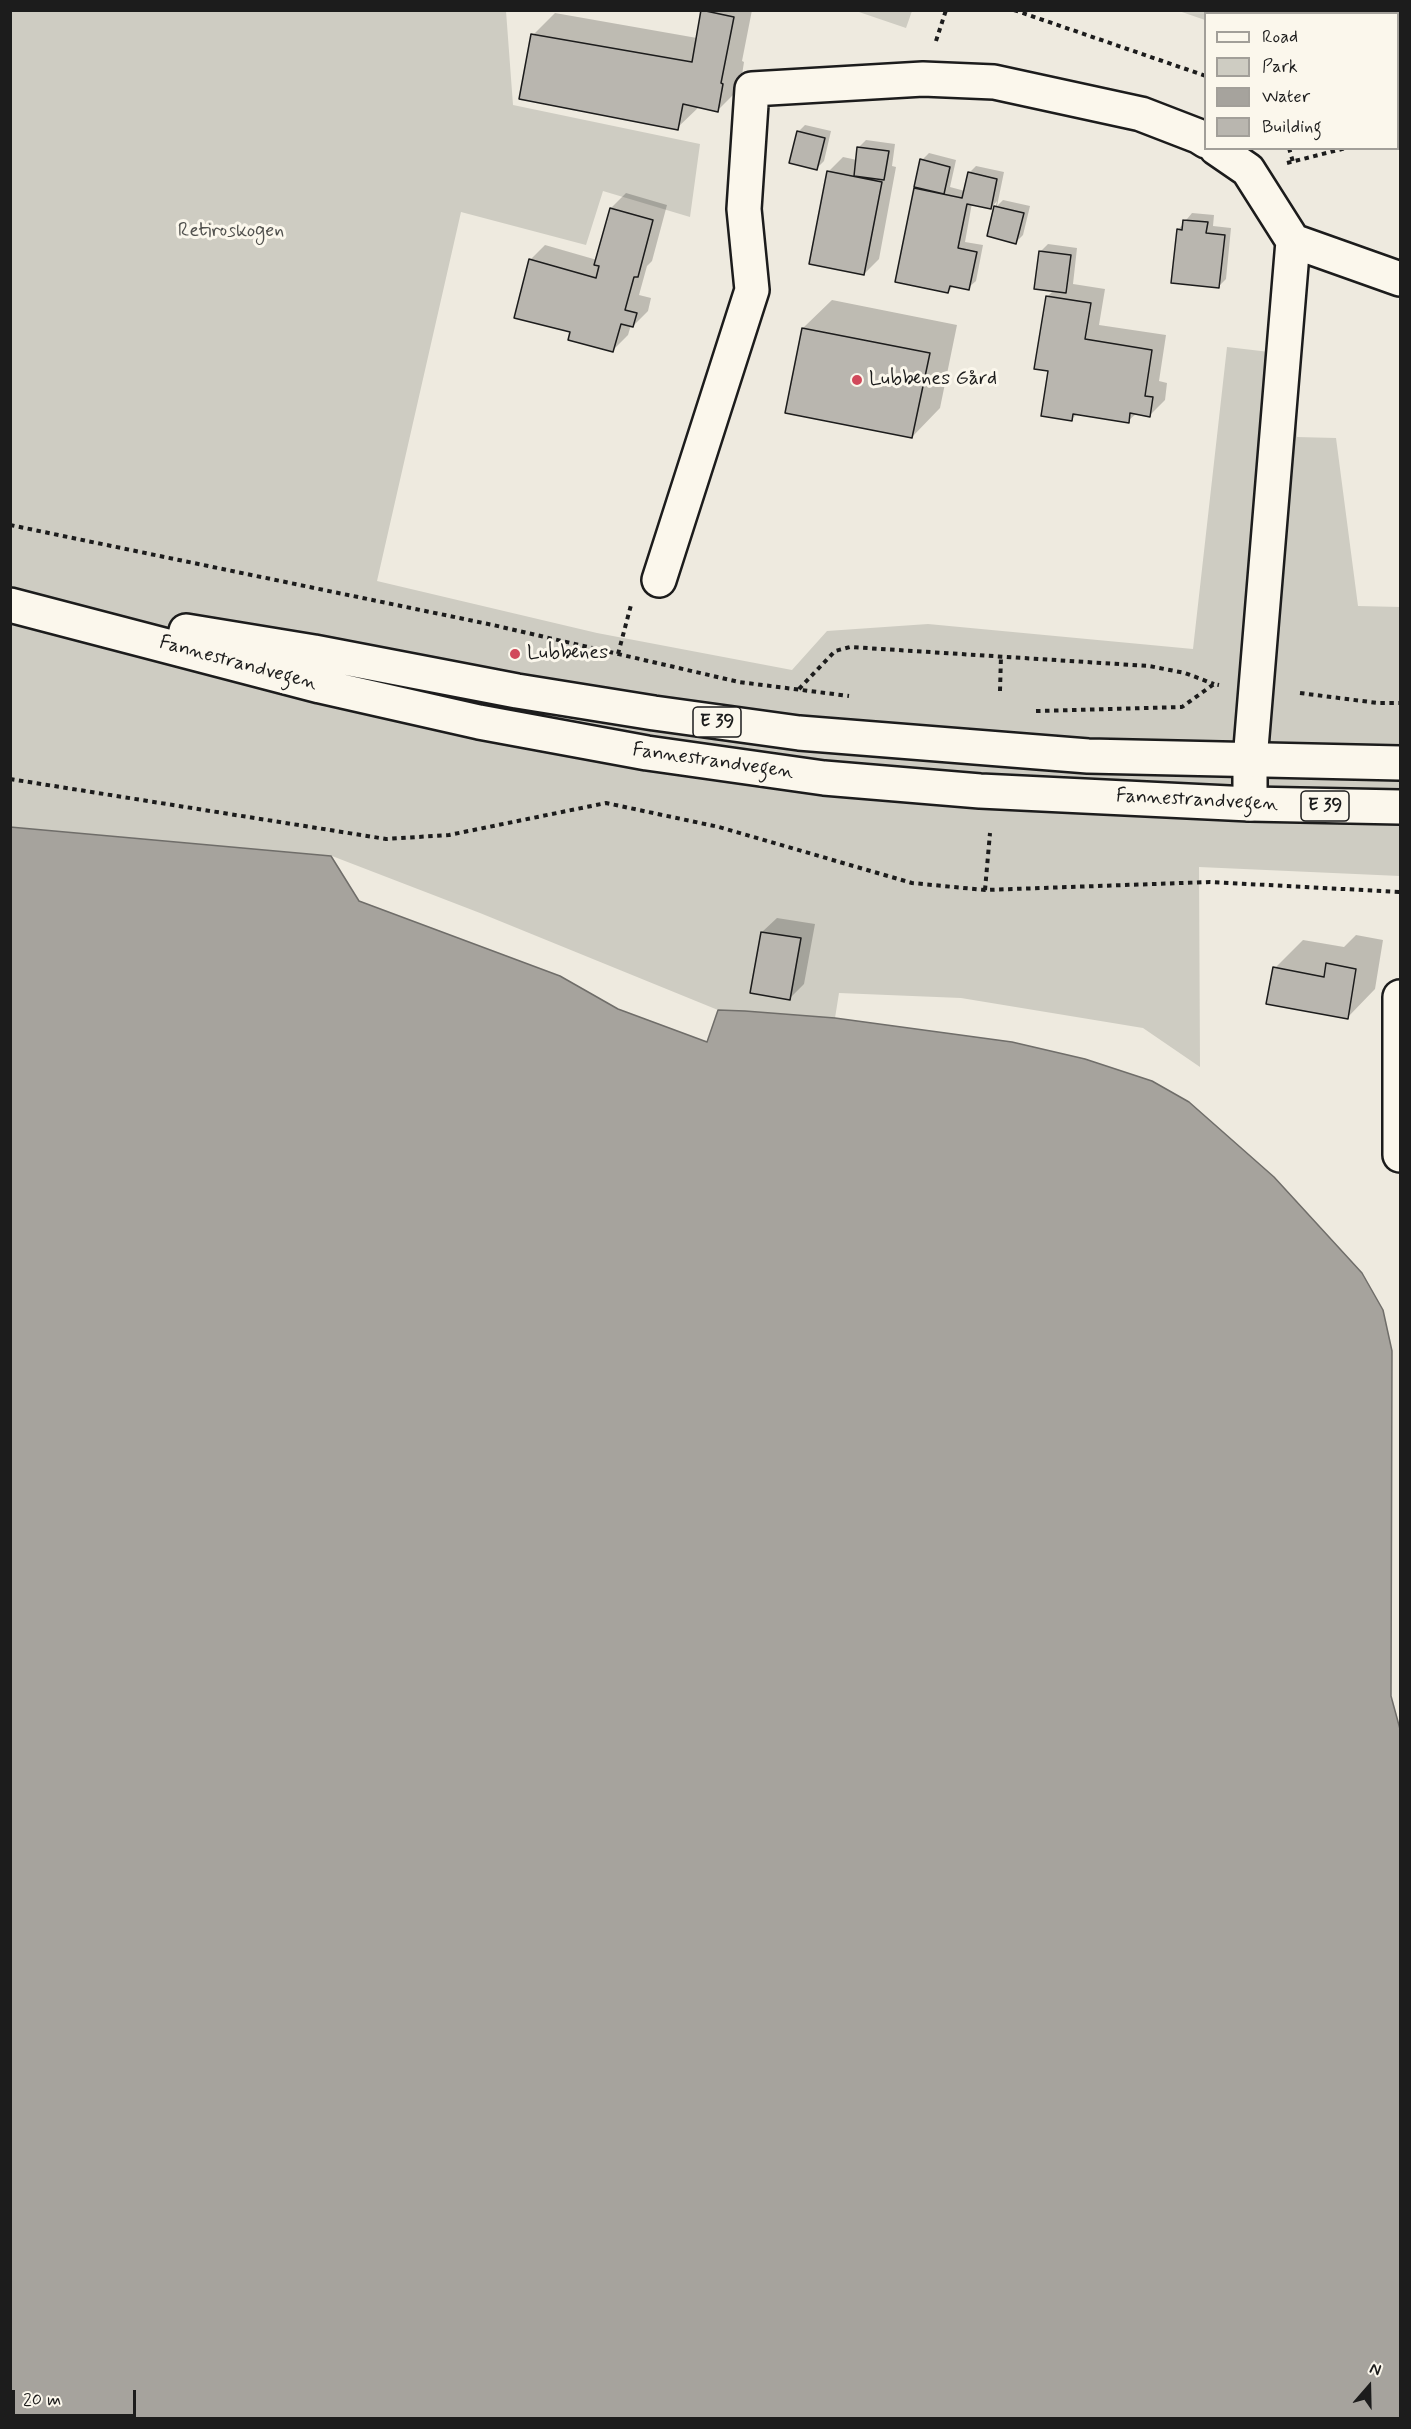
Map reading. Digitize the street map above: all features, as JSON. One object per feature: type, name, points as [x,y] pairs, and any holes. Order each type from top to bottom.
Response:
[{"type":"main road","points":[[659,580],[752,290],[744,209],[752,89],[923,79],[994,82],[1141,114],[1204,140]]},
{"type":"main road","points":[[1219,150],[1248,170],[1293,241],[1250,759],[1250,804]]},
{"type":"main road","points":[[1293,241],[1401,279]]},
{"type":"main road","name":"Fannestrandvegen","points":[[26,609],[148,625],[314,652],[528,693],[799,733],[1088,756],[1401,763]]},
{"type":"main road","name":"Fannestrandvegen","points":[[26,609],[320,686],[479,722],[647,753],[824,778],[980,791],[1250,804],[1401,807]]},
{"type":"main road","points":[[1401,997],[1401,1155]]},
{"type":"path","points":[[1014,10],[1204,75]]},
{"type":"path","points":[[1034,18],[1036,12]]},
{"type":"path","points":[[1290,150],[1293,162]]},
{"type":"path","points":[[1248,170],[1293,162],[1338,150]]},
{"type":"path","points":[[10,525],[285,580],[739,682],[857,697]]},
{"type":"path","points":[[618,654],[635,591],[659,580]]},
{"type":"path","points":[[798,689],[834,651],[850,647],[1149,666],[1185,673],[1226,686]]},
{"type":"path","points":[[1000,691],[1001,656]]},
{"type":"path","points":[[1028,710],[1182,707],[1214,684]]},
{"type":"path","points":[[1300,693],[1378,703],[1401,703]]},
{"type":"path","points":[[10,779],[386,839],[449,835],[606,803],[719,827],[912,883],[985,890],[1210,882],[1401,892]]},
{"type":"path","points":[[985,890],[990,833]]},
{"type":"green space","name":"Retiroskogen","points":[[10,11],[506,11],[513,105],[700,144],[690,217],[603,191],[586,245],[461,212],[377,581],[597,633],[792,670],[827,631],[928,624],[1193,649],[1227,347],[1295,355],[1297,437],[1336,438],[1358,606],[1400,607],[1400,876],[1199,867],[1200,1067],[1143,1028],[961,998],[839,993],[835,1018],[718,1010],[480,913],[332,856],[11,827]]},
{"type":"green space","points":[[856,11],[912,11],[906,28]]},
{"type":"green space","points":[[1179,11],[1400,11],[1400,88],[1399,12],[1204,12],[1204,20]]},
{"type":"water","points":[[10,827],[331,856],[359,901],[560,976],[618,1009],[707,1042],[718,1010],[835,1018],[1012,1042],[1085,1059],[1152,1081],[1189,1102],[1274,1177],[1362,1273],[1383,1310],[1392,1351],[1391,1696],[1400,1729],[1400,2418],[11,2418]]},
{"type":"building","points":[[701,10],[734,17],[721,83],[723,84],[718,112],[683,104],[678,130],[519,99],[531,34],[692,62]]},
{"type":"building","points":[[797,131],[825,138],[817,170],[789,163]]},
{"type":"building","points":[[857,147],[889,151],[884,180],[854,176]]},
{"type":"building","points":[[920,159],[950,167],[944,194],[914,187]]},
{"type":"building","points":[[827,171],[882,182],[864,275],[809,264]]},
{"type":"building","points":[[968,172],[997,179],[991,209],[967,204],[958,248],[977,252],[969,290],[950,286],[948,293],[895,282],[914,188],[962,198]]},
{"type":"building","points":[[994,206],[1024,213],[1016,244],[987,236]]},
{"type":"building","points":[[610,208],[653,220],[638,277],[634,277],[625,310],[637,313],[633,327],[621,324],[613,352],[568,340],[570,332],[514,318],[529,259],[596,278],[599,266],[594,265]]},
{"type":"building","points":[[1183,220],[1208,222],[1206,233],[1225,235],[1219,288],[1171,283],[1177,229],[1182,230]]},
{"type":"building","points":[[1039,251],[1071,255],[1066,293],[1034,289]]},
{"type":"building","points":[[1046,296],[1091,303],[1085,339],[1152,350],[1145,396],[1153,397],[1150,417],[1130,413],[1129,423],[1073,414],[1072,421],[1041,416],[1048,371],[1034,369]]},
{"type":"building","points":[[802,328],[930,353],[912,438],[785,413]]},
{"type":"building","points":[[761,932],[801,938],[790,1000],[750,993]]},
{"type":"building","points":[[1326,963],[1356,969],[1348,1019],[1266,1004],[1273,967],[1324,977]]},
{"type":"place","name":"Lubbenes Gård","points":[[857,380]]},
{"type":"place","name":"Lubbenes","points":[[515,654]]}]
